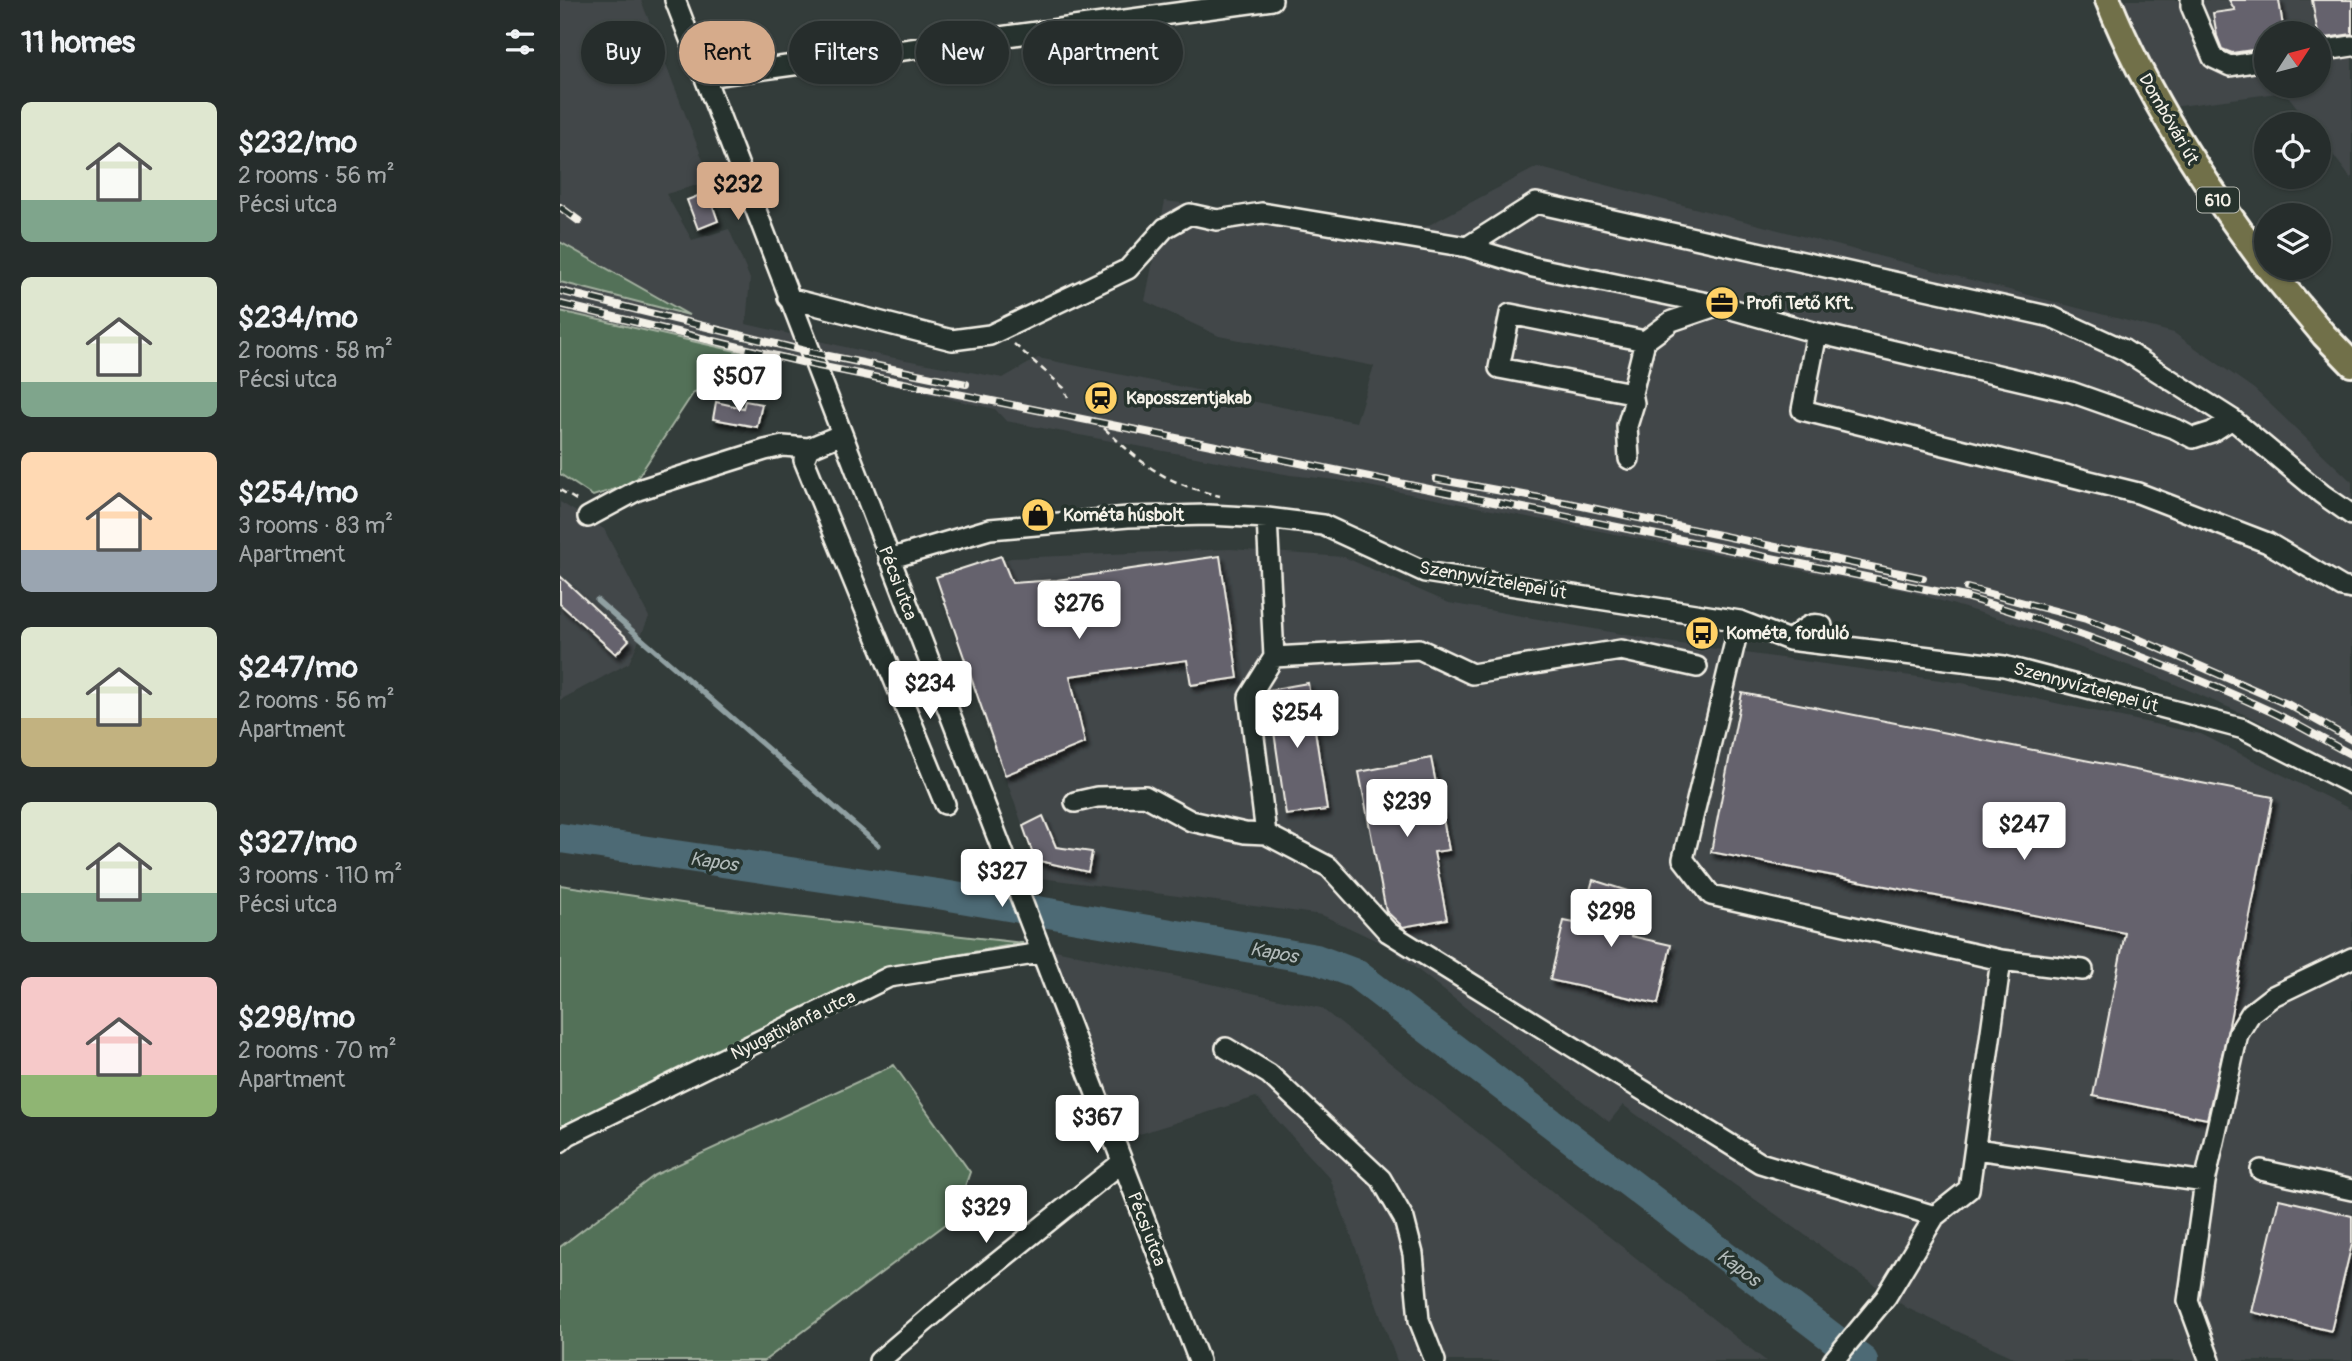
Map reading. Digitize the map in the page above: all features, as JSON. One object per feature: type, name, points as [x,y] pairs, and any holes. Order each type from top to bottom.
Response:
[{"type":"main road","name":"Dombóvári út","points":[[2108,0],[2139,68],[2173,131],[2254,250]]},
{"type":"main road","name":"Dombóvári út","points":[[2278,280],[2323,335],[2352,364]]},
{"type":"street","name":"Pécsi utca","points":[[674,0],[682,21]]},
{"type":"street","points":[[775,67],[1272,0]]},
{"type":"street","points":[[2191,0],[2191,6],[2213,58],[2230,66],[2254,62]]},
{"type":"street","points":[[2331,49],[2352,46]]},
{"type":"street","name":"Pécsi utca","points":[[708,84],[840,435],[1199,1361]]},
{"type":"street","points":[[1467,247],[1536,203],[2052,317],[2124,350],[2232,419],[2322,494],[2352,515]]},
{"type":"street","points":[[789,298],[952,340],[990,335],[1128,269],[1165,228],[1191,214],[1217,220],[1262,213],[1467,247],[1533,267],[1717,305],[1817,333],[2071,392],[2176,429],[2193,438],[2212,432],[2232,419]]},
{"type":"street","points":[[1629,459],[1627,426],[1645,341],[1672,321],[1717,305]]},
{"type":"street","points":[[1632,393],[1499,368],[1510,314],[1645,341]]},
{"type":"street","points":[[1817,333],[1802,410],[2138,493],[2268,543],[2342,587],[2352,589]]},
{"type":"street","points":[[589,517],[638,490],[765,450],[783,446],[808,449],[840,435]]},
{"type":"street","points":[[808,449],[804,460],[945,804]]},
{"type":"street","name":"Szennyvíztelepei út","points":[[889,559],[990,528],[1128,517],[1208,515],[1267,518],[1322,525],[1425,572],[1740,621],[1797,640],[2004,666],[2244,729],[2352,784]]},
{"type":"street","points":[[1266,834],[1249,697],[1274,657],[1267,518]]},
{"type":"street","points":[[1740,621],[1683,859],[1711,895],[2001,960],[2083,970]]},
{"type":"street","points":[[1274,657],[1419,649],[1472,674],[1621,650],[1697,667]]},
{"type":"street","points":[[1074,802],[1097,797],[1145,796],[1191,821],[1245,833],[1266,834],[1329,867],[1388,932],[1760,1163],[1935,1216]]},
{"type":"street","name":"Nyugativánfa utca","points":[[560,1142],[568,1135],[889,977],[1037,944]]},
{"type":"street","points":[[2210,1361],[2188,1301],[2204,1182],[2238,1034],[2251,1013],[2273,996],[2352,958]]},
{"type":"street","points":[[1833,1361],[1886,1297],[1935,1216],[1969,1189],[2001,960]]},
{"type":"street","points":[[1226,1048],[1269,1074],[1381,1179],[1404,1219],[1412,1254],[1419,1320],[1435,1361]]},
{"type":"street","points":[[1976,1149],[2204,1182]]},
{"type":"street","points":[[879,1361],[1121,1163]]},
{"type":"street","points":[[2261,1170],[2352,1190]]},
{"type":"path","points":[[1004,328],[1014,345],[1064,388],[1068,397]]},
{"type":"path","points":[[1104,428],[1150,470],[1184,486],[1230,499]]},
{"type":"shaded area","points":[[560,0],[641,0],[649,21],[581,21],[581,84],[665,84],[665,62],[711,181],[666,194],[692,240],[729,229],[750,279],[746,324],[884,356],[1003,378],[1038,358],[1356,422],[1374,366],[1219,336],[1145,301],[1165,201],[1416,232],[1537,167],[2174,333],[2254,389],[2352,482],[2352,772],[2255,719],[2154,675],[2011,622],[1908,591],[1338,480],[1290,475],[1006,421],[995,409],[560,311],[560,282],[686,313],[560,242]]},
{"type":"shaded area","points":[[2101,0],[2352,0],[2352,180],[2331,152],[2331,112],[2301,112],[2290,98],[2331,98],[2331,21],[2254,21],[2254,96],[2157,109]]},
{"type":"shaded area","points":[[560,502],[604,529],[649,617],[629,663],[560,700]]},
{"type":"shaded area","points":[[1231,549],[1344,557],[1449,603],[1666,642],[1962,683],[2201,734],[2352,810],[2352,1361],[2022,1361],[1907,1308],[1623,1105],[1609,1122],[1388,946],[1322,915],[1041,878],[937,582],[1011,558]]},
{"type":"shaded area","points":[[1023,943],[1321,1008],[1766,1361],[1397,1361],[1330,1178],[1256,1097],[1105,1145]]},
{"type":"green space","points":[[560,242],[689,315],[560,282]]},
{"type":"green space","points":[[560,311],[749,354],[755,376],[694,392],[634,483],[593,496],[560,474]]},
{"type":"green space","points":[[560,885],[716,908],[1023,943],[884,968],[605,1110],[560,1144]]},
{"type":"green space","points":[[894,1065],[970,1172],[954,1218],[764,1361],[560,1361],[560,1247],[655,1175]]},
{"type":"building","points":[[2229,0],[2279,0],[2282,21],[2254,21],[2254,50],[2232,53],[2222,49],[2213,13],[2235,10]]},
{"type":"building","points":[[2312,0],[2352,0],[2352,34],[2331,37],[2331,21],[2316,21]]},
{"type":"building","points":[[708,192],[718,221],[698,229],[687,200]]},
{"type":"building","points":[[745,401],[762,404],[757,427],[713,419],[716,402],[743,408]]},
{"type":"building","points":[[1001,556],[1012,583],[1057,580],[1220,556],[1238,678],[1191,685],[1187,660],[1070,676],[1085,743],[1005,775],[936,577]]},
{"type":"building","points":[[560,576],[629,640],[616,654],[560,604]]},
{"type":"building","points":[[1308,683],[1327,810],[1286,815],[1268,690]]},
{"type":"building","points":[[1742,693],[2273,797],[2229,1025],[2207,1119],[2093,1096],[2125,933],[1711,852]]},
{"type":"building","points":[[1431,758],[1449,850],[1434,852],[1447,919],[1403,927],[1386,911],[1359,772]]},
{"type":"building","points":[[1043,816],[1056,847],[1092,852],[1088,872],[1035,860],[1023,826]]},
{"type":"building","points":[[1593,880],[1643,896],[1631,936],[1671,945],[1658,1004],[1550,980],[1564,921],[1580,924]]},
{"type":"building","points":[[2279,1199],[2352,1216],[2352,1244],[2331,1331],[2252,1312]]},
{"type":"waterway","points":[[597,600],[878,845]]},
{"type":"waterway","name":"Kapos","points":[[560,838],[938,894],[1316,959],[1356,974],[1863,1361]]},
{"type":"railway","points":[[560,207],[579,221]]},
{"type":"railway","points":[[560,291],[809,352],[966,384]]},
{"type":"railway","points":[[560,304],[814,365],[1965,597],[2082,635],[2197,679],[2272,712],[2352,755]]},
{"type":"railway","points":[[1436,479],[1568,503],[1923,578]]},
{"type":"railway","points":[[1967,588],[2086,619],[2138,639],[2289,705],[2352,740]]},
{"type":"place","name":"Profi Tető Kft.","points":[[1722,303]]},
{"type":"place","name":"Kaposszentjakab","points":[[1101,398]]},
{"type":"place","name":"Kométa húsbolt","points":[[1038,515]]},
{"type":"place","name":"Kométa, forduló","points":[[1702,633]]}]
